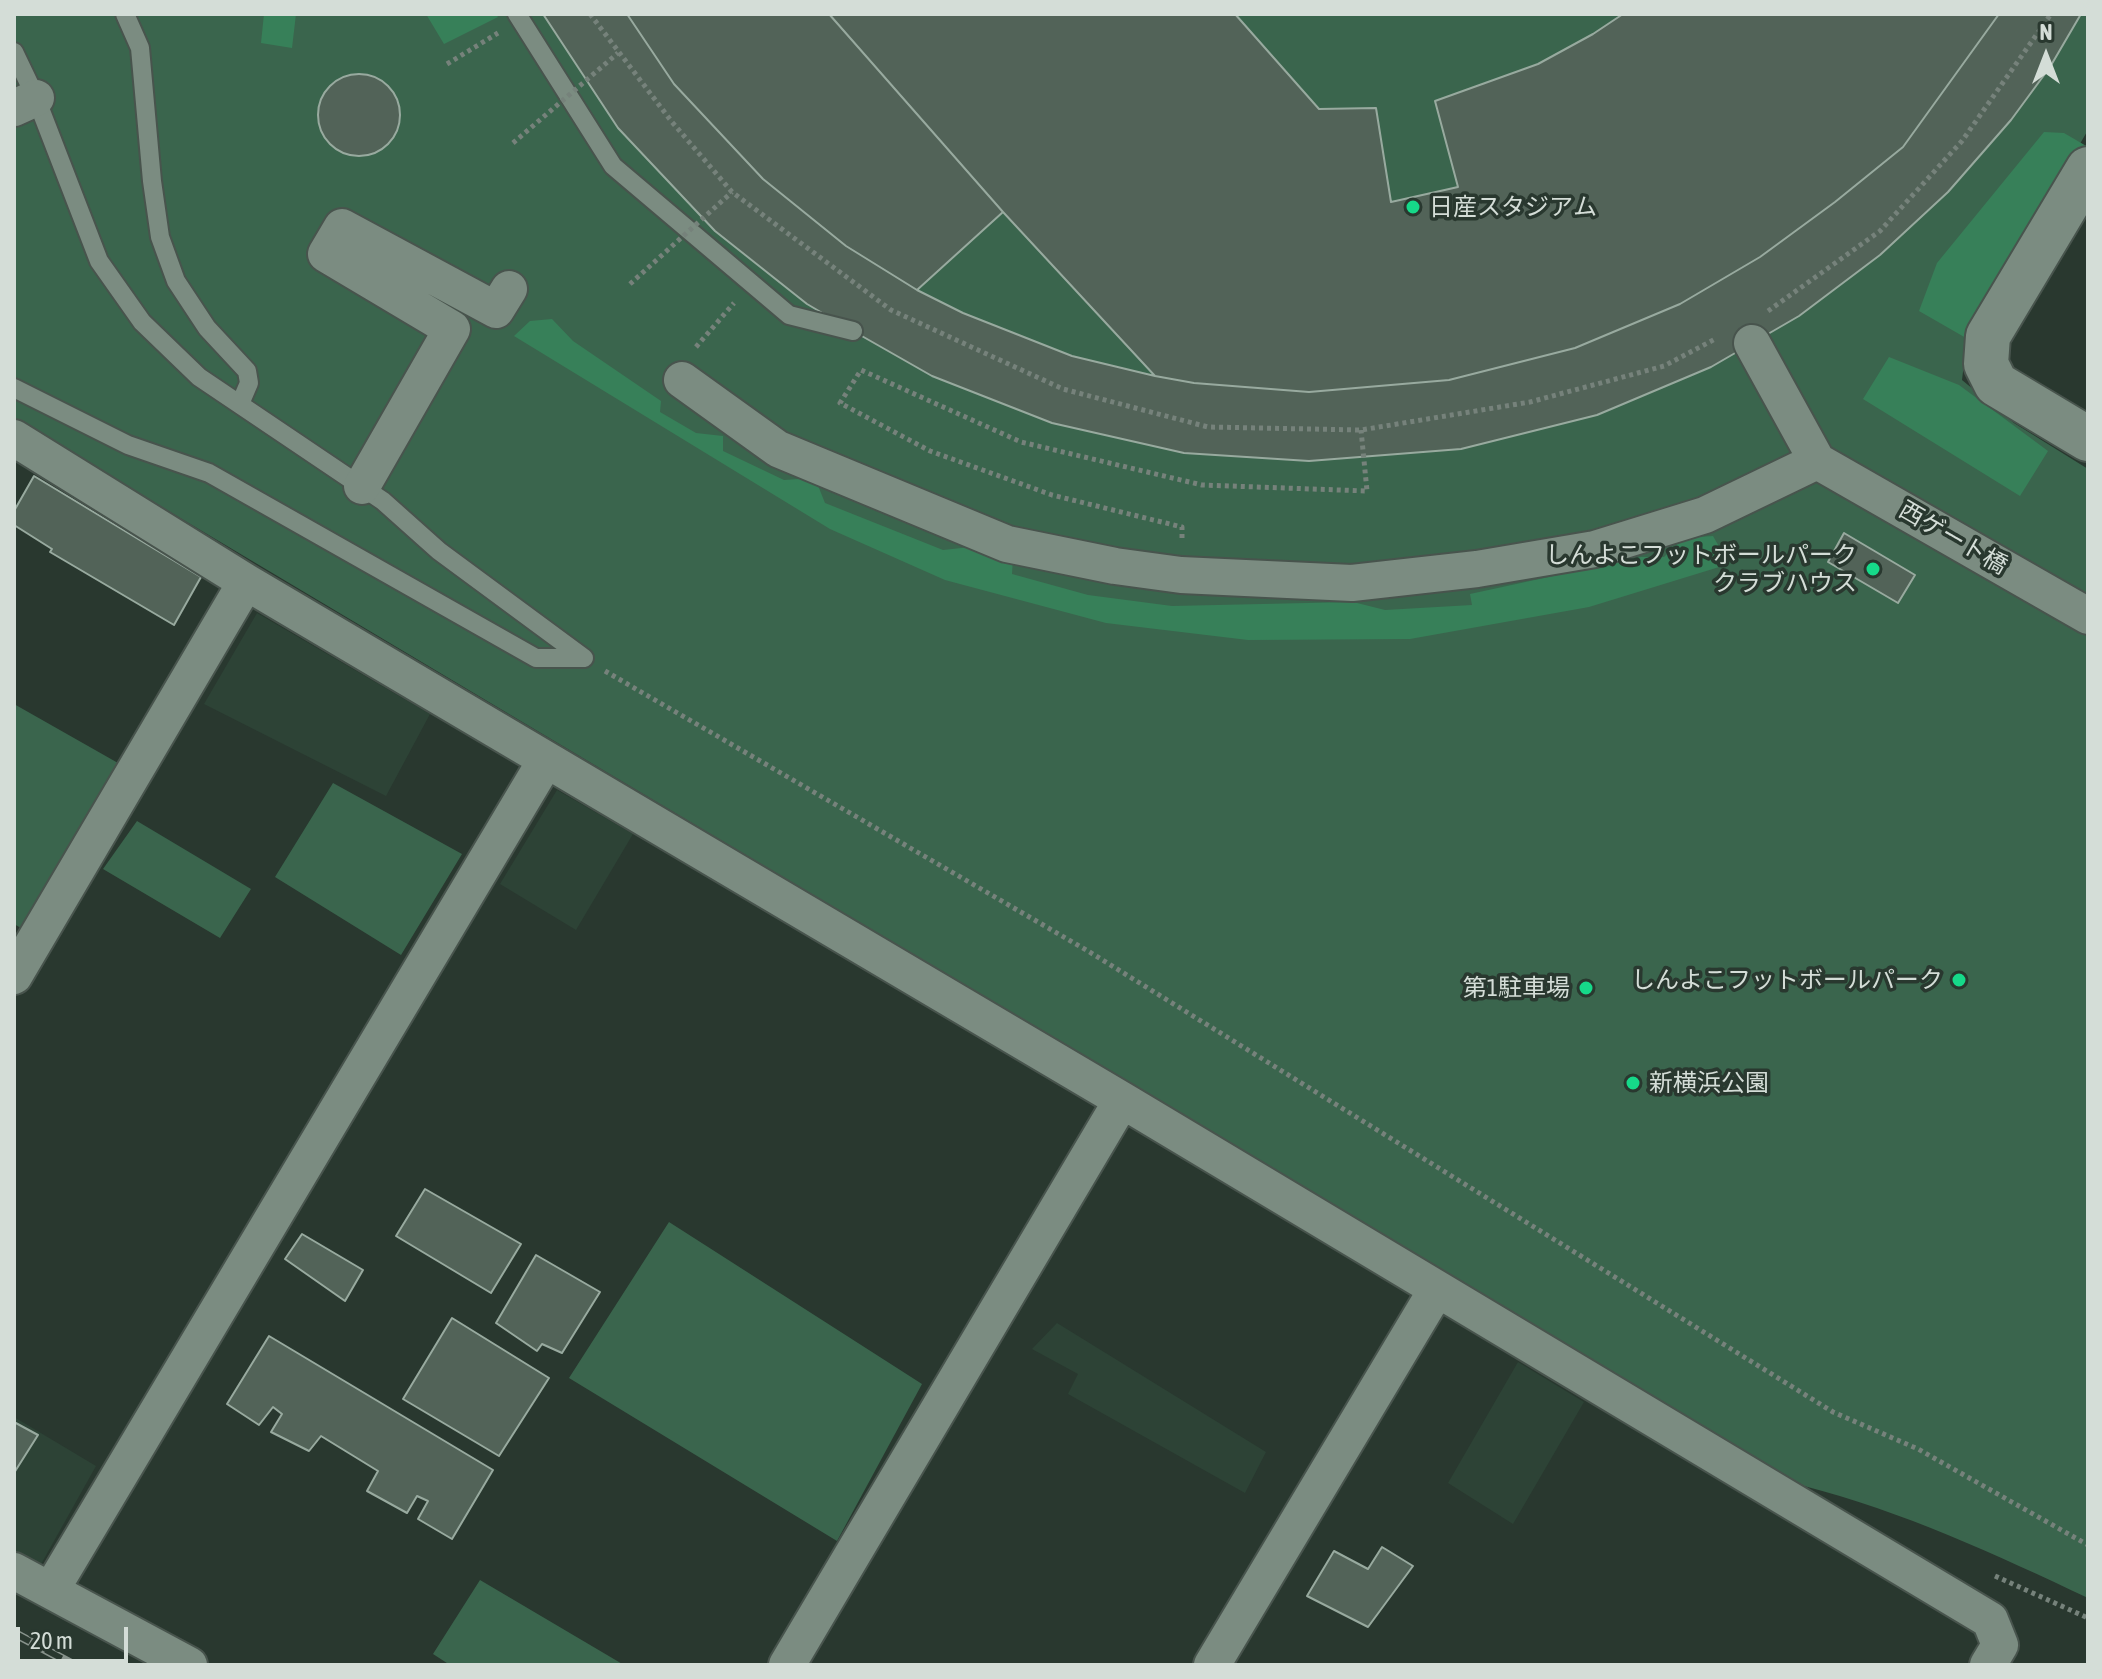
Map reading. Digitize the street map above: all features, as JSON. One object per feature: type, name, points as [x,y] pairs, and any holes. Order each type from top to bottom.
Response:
[{"type":"street","points":[[2088,169],[1988,336],[1986,364],[1996,384],[2088,439]]},
{"type":"street","points":[[362,486],[452,329],[326,254],[342,227],[502,299]]},
{"type":"street","points":[[688,366],[778,449],[1007,544],[1115,566],[1181,575],[1352,583],[1477,569],[1595,549],[1705,515],[1817,461],[1749,329]]},
{"type":"street","points":[[14,438],[246,582],[1122,1100],[1990,1620],[2000,1645],[1988,1665]]},
{"type":"street","name":"西ゲート橋","points":[[1817,461],[2088,616]]},
{"type":"street","points":[[14,976],[246,582]]},
{"type":"street","points":[[51,1590],[546,760]]},
{"type":"street","points":[[787,1665],[1122,1100]]},
{"type":"street","points":[[1212,1665],[1437,1289]]},
{"type":"street","points":[[14,1571],[189,1665]]},
{"type":"lane","points":[[125,14],[140,48],[160,237],[176,281],[207,328],[247,371],[249,383],[240,404]]},
{"type":"lane","points":[[518,17],[613,166],[789,315],[853,331]]},
{"type":"lane","points":[[14,52],[25,103],[99,261],[142,322],[199,377],[383,501],[439,551],[584,658]]},
{"type":"lane","points":[[14,388],[128,445],[209,473],[536,658],[584,658]]},
{"type":"path","points":[[590,14],[618,53],[732,192],[891,310],[1063,389],[1208,427],[1361,430],[1530,402],[1664,366],[1749,329],[1880,231],[1962,141],[2051,14]]},
{"type":"path","points":[[447,64],[518,17]]},
{"type":"path","points":[[513,143],[618,53]]},
{"type":"path","points":[[630,284],[732,192]]},
{"type":"path","points":[[688,366],[750,284]]},
{"type":"path","points":[[1181,575],[1182,527],[1039,490],[930,451],[840,403],[861,370],[1021,442],[1202,485],[1367,491],[1361,430]]},
{"type":"path","points":[[584,658],[1088,951],[1833,1412],[1918,1449],[2088,1545]]},
{"type":"shaded area","points":[[257,613],[430,714],[386,796],[204,704]]},
{"type":"shaded area","points":[[557,790],[633,834],[576,930],[500,884]]},
{"type":"shaded area","points":[[1057,1323],[1266,1452],[1245,1493],[1068,1394],[1078,1374],[1032,1349]]},
{"type":"shaded area","points":[[1518,1362],[1584,1402],[1513,1524],[1448,1483]]},
{"type":"shaded area","points":[[14,1417],[96,1466],[40,1566],[14,1552]]},
{"type":"green space","name":"新横浜公園","points":[[14,14],[2088,14],[2088,130],[1967,338],[1962,380],[2014,423],[2088,469],[2088,1598],[1913,1521],[1804,1486],[14,419]]},
{"type":"green space","points":[[264,14],[296,14],[292,48],[261,43]]},
{"type":"green space","points":[[426,14],[496,14],[498,17],[444,44]]},
{"type":"green space","points":[[2044,132],[2064,133],[2088,147],[1966,338],[1919,311],[1937,263]]},
{"type":"green space","points":[[552,319],[573,341],[661,401],[660,412],[696,433],[723,436],[723,451],[784,480],[815,478],[825,503],[943,550],[980,546],[1013,557],[1012,574],[1088,595],[1172,606],[1353,602],[1385,610],[1472,605],[1470,594],[1641,557],[1664,557],[1683,538],[1713,536],[1729,564],[1589,607],[1410,639],[1248,640],[1106,623],[945,580],[830,529],[514,336],[530,321]]},
{"type":"green space","points":[[1889,357],[1959,385],[2048,451],[2020,496],[1863,399]]},
{"type":"green space","points":[[14,704],[118,763],[21,928],[14,924]]},
{"type":"green space","points":[[333,783],[462,854],[401,955],[275,877]]},
{"type":"green space","points":[[137,821],[251,889],[220,938],[103,869]]},
{"type":"green space","points":[[669,1222],[922,1384],[837,1541],[569,1378]]},
{"type":"green space","points":[[480,1580],[624,1665],[450,1665],[433,1654]]},
{"type":"building","points":[[543,14],[627,14],[674,84],[763,179],[846,246],[917,290],[963,313],[1072,356],[1155,376],[1194,383],[1309,392],[1449,380],[1575,348],[1680,304],[1760,257],[1903,147],[1999,14],[2081,14],[2050,67],[2011,120],[1948,192],[1880,255],[1799,316],[1711,367],[1597,415],[1461,449],[1309,461],[1184,453],[1052,423],[932,376],[853,331],[807,304],[715,231],[618,128]]},
{"type":"building","points":[[627,14],[829,14],[1003,212],[917,290],[846,246],[763,179],[674,84]]},
{"type":"building","name":"日産スタジアム","points":[[829,14],[1235,14],[1319,109],[1376,108],[1391,202],[1458,187],[1435,101],[1538,64],[1623,14],[1999,14],[1903,147],[1760,257],[1680,304],[1575,348],[1449,380],[1309,392],[1194,383],[1155,376],[1003,212]]},
{"type":"building","points":[[359,74],[375,78],[388,86],[396,99],[400,115],[396,131],[388,144],[375,152],[359,156],[343,152],[330,144],[322,131],[318,115],[322,99],[330,86],[343,78]]},
{"type":"building","points":[[34,476],[201,577],[174,625],[50,552],[52,549],[14,525],[14,511]]},
{"type":"building","points":[[1844,533],[1915,575],[1898,603],[1828,562]]},
{"type":"building","points":[[425,1189],[521,1244],[491,1293],[396,1236]]},
{"type":"building","points":[[302,1234],[363,1270],[345,1301],[285,1259]]},
{"type":"building","points":[[536,1255],[600,1292],[562,1353],[542,1344],[537,1351],[496,1323]]},
{"type":"building","points":[[452,1318],[549,1378],[499,1456],[403,1399]]},
{"type":"building","points":[[269,1336],[493,1470],[452,1539],[418,1519],[428,1501],[417,1496],[407,1513],[367,1491],[378,1471],[321,1436],[309,1451],[271,1432],[282,1414],[273,1407],[259,1425],[227,1404]]},
{"type":"building","points":[[14,1422],[38,1435],[14,1473]]},
{"type":"building","points":[[1382,1547],[1413,1566],[1368,1627],[1307,1596],[1334,1551],[1368,1569]]},
{"type":"railway","points":[[14,1633],[74,1665]]},
{"type":"railway","points":[[14,1663],[18,1665]]},
{"type":"place","name":"日産スタジアム","points":[[1413,207]]},
{"type":"place","name":"しんよこフットボールパーク クラブハウス","points":[[1873,569]]},
{"type":"place","name":"しんよこフットボールパーク","points":[[1959,980]]},
{"type":"place","name":"第1駐車場","points":[[1586,988]]},
{"type":"place","name":"新横浜公園","points":[[1633,1083]]}]
